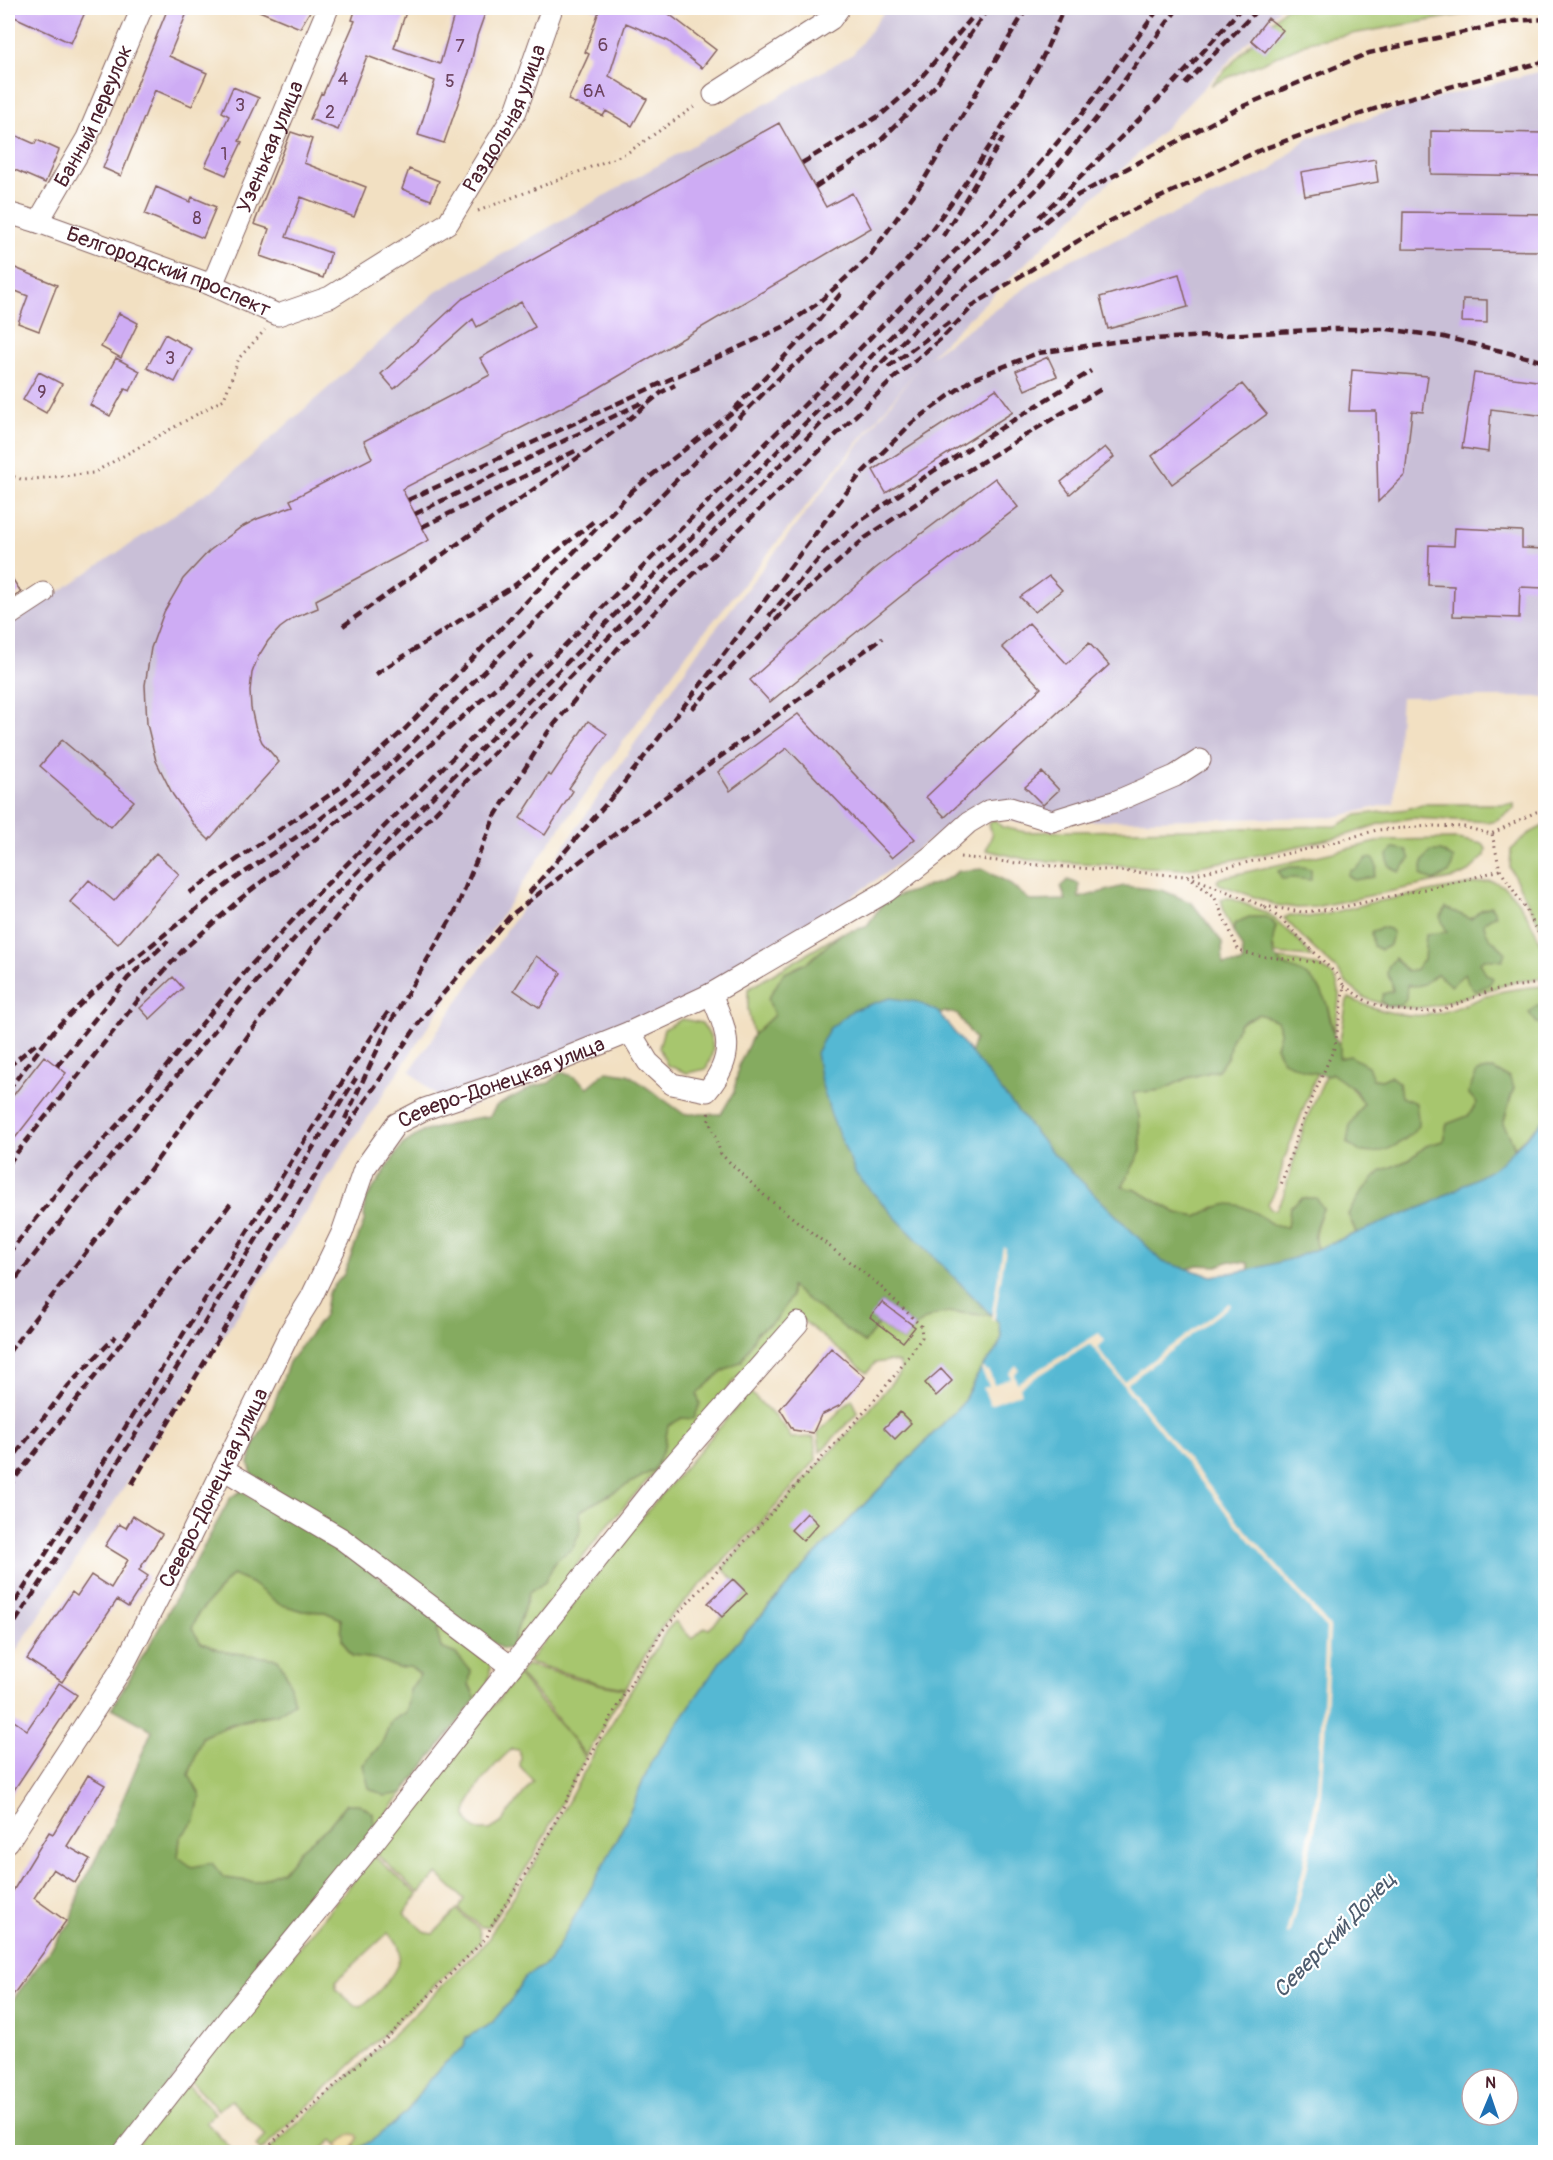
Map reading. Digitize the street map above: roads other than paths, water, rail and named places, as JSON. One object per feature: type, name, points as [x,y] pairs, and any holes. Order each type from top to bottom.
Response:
[{"type":"street","name":"Банный переулок","points":[[38,222],[87,138],[142,8]]},
{"type":"street","name":"Узенькая улица","points":[[212,285],[328,8]]},
{"type":"street","name":"Раздольная улица","points":[[448,223],[516,111],[552,8]]},
{"type":"street","points":[[714,94],[831,19],[839,8]]},
{"type":"street","name":"Белгородский проспект","points":[[8,213],[212,285],[278,315],[330,297],[448,223]]},
{"type":"street","points":[[8,616],[44,593]]},
{"type":"street","name":"Северо-Донецкая улица","points":[[8,1842],[122,1668],[342,1233],[364,1169],[396,1124],[425,1109],[516,1078],[630,1032],[711,994],[887,891],[934,854],[968,823],[988,812],[1010,808],[1052,821],[1117,801],[1175,776],[1200,760]]},
{"type":"street","points":[[630,1032],[648,1062],[672,1084],[707,1091],[719,1077],[727,1053],[725,1026],[711,994]]},
{"type":"street","points":[[124,2152],[230,2017],[362,1857],[661,1479],[798,1323]]},
{"type":"street","points":[[223,1469],[342,1539],[511,1667]]},
{"type":"water","name":"Северский Донец","points":[[890,998],[918,1002],[938,1012],[1046,1146],[1163,1262],[1212,1276],[1254,1269],[1294,1258],[1432,1203],[1496,1167],[1545,1119],[1545,2152],[353,2152],[374,2139],[407,2112],[422,2089],[445,2063],[464,2047],[466,2038],[492,2023],[515,1995],[525,1977],[549,1962],[600,1872],[626,1821],[651,1762],[720,1662],[812,1558],[961,1405],[981,1369],[998,1348],[1002,1337],[998,1322],[856,1174],[832,1118],[821,1082],[816,1053],[829,1029],[853,1010]]},
{"type":"railway","points":[[815,187],[870,151],[936,85],[988,8]]},
{"type":"railway","points":[[408,500],[783,327],[817,304],[869,257],[922,183],[1027,8]]},
{"type":"railway","points":[[309,828],[395,760],[783,374],[839,328],[891,278],[938,221],[997,134],[1038,66],[1064,8]]},
{"type":"railway","points":[[8,1254],[68,1179],[118,1124],[252,964],[319,892],[840,369],[1031,173],[1081,115],[1159,8]]},
{"type":"railway","points":[[8,1289],[162,1094],[324,906],[1043,183],[1095,120],[1178,8]]},
{"type":"railway","points":[[1039,217],[1168,89],[1241,8]]},
{"type":"railway","points":[[1185,84],[1259,8]]},
{"type":"railway","points":[[802,163],[882,114],[912,88],[971,19]]},
{"type":"railway","points":[[8,1353],[152,1167],[321,936],[360,888],[917,327],[1078,195],[1241,107],[1369,53],[1514,21],[1546,19]]},
{"type":"railway","points":[[970,307],[1112,220],[1260,150],[1394,102],[1546,61]]},
{"type":"railway","points":[[943,236],[1003,138]]},
{"type":"railway","points":[[734,409],[815,325],[842,292]]},
{"type":"railway","points":[[345,1119],[388,1027],[455,912],[495,816],[548,732],[618,648],[894,378],[942,338],[977,302]]},
{"type":"railway","points":[[888,367],[951,321]]},
{"type":"railway","points":[[615,794],[859,476],[912,423],[972,379],[1038,353],[1120,341],[1330,329],[1387,329],[1444,337],[1546,362]]},
{"type":"railway","points":[[769,616],[825,552],[859,522],[935,470],[1091,371]]},
{"type":"railway","points":[[343,626],[612,433],[662,392],[675,385]]},
{"type":"railway","points":[[692,709],[791,604],[865,538],[944,485],[1103,388]]},
{"type":"railway","points":[[415,514],[641,403]]},
{"type":"railway","points":[[629,493],[743,404]]},
{"type":"railway","points":[[422,527],[577,450]]},
{"type":"railway","points":[[189,893],[341,787],[405,729],[634,489]]},
{"type":"railway","points":[[376,674],[515,585],[594,521]]},
{"type":"railway","points":[[132,1484],[328,1154],[424,1016],[510,916],[615,834],[882,638]]},
{"type":"railway","points":[[8,1164],[139,999],[182,951],[240,899],[396,775],[533,655]]},
{"type":"railway","points":[[529,893],[619,789]]},
{"type":"railway","points":[[8,1090],[56,1028],[93,992],[229,883],[317,823]]},
{"type":"railway","points":[[57,1066],[128,978],[168,941]]},
{"type":"railway","points":[[8,1613],[291,1161],[388,1012]]},
{"type":"railway","points":[[8,1067],[37,1043]]},
{"type":"railway","points":[[8,1633],[109,1477],[356,1078]]},
{"type":"railway","points":[[8,1487],[232,1202]]},
{"type":"railway","points":[[8,1464],[68,1386],[116,1336]]}]
